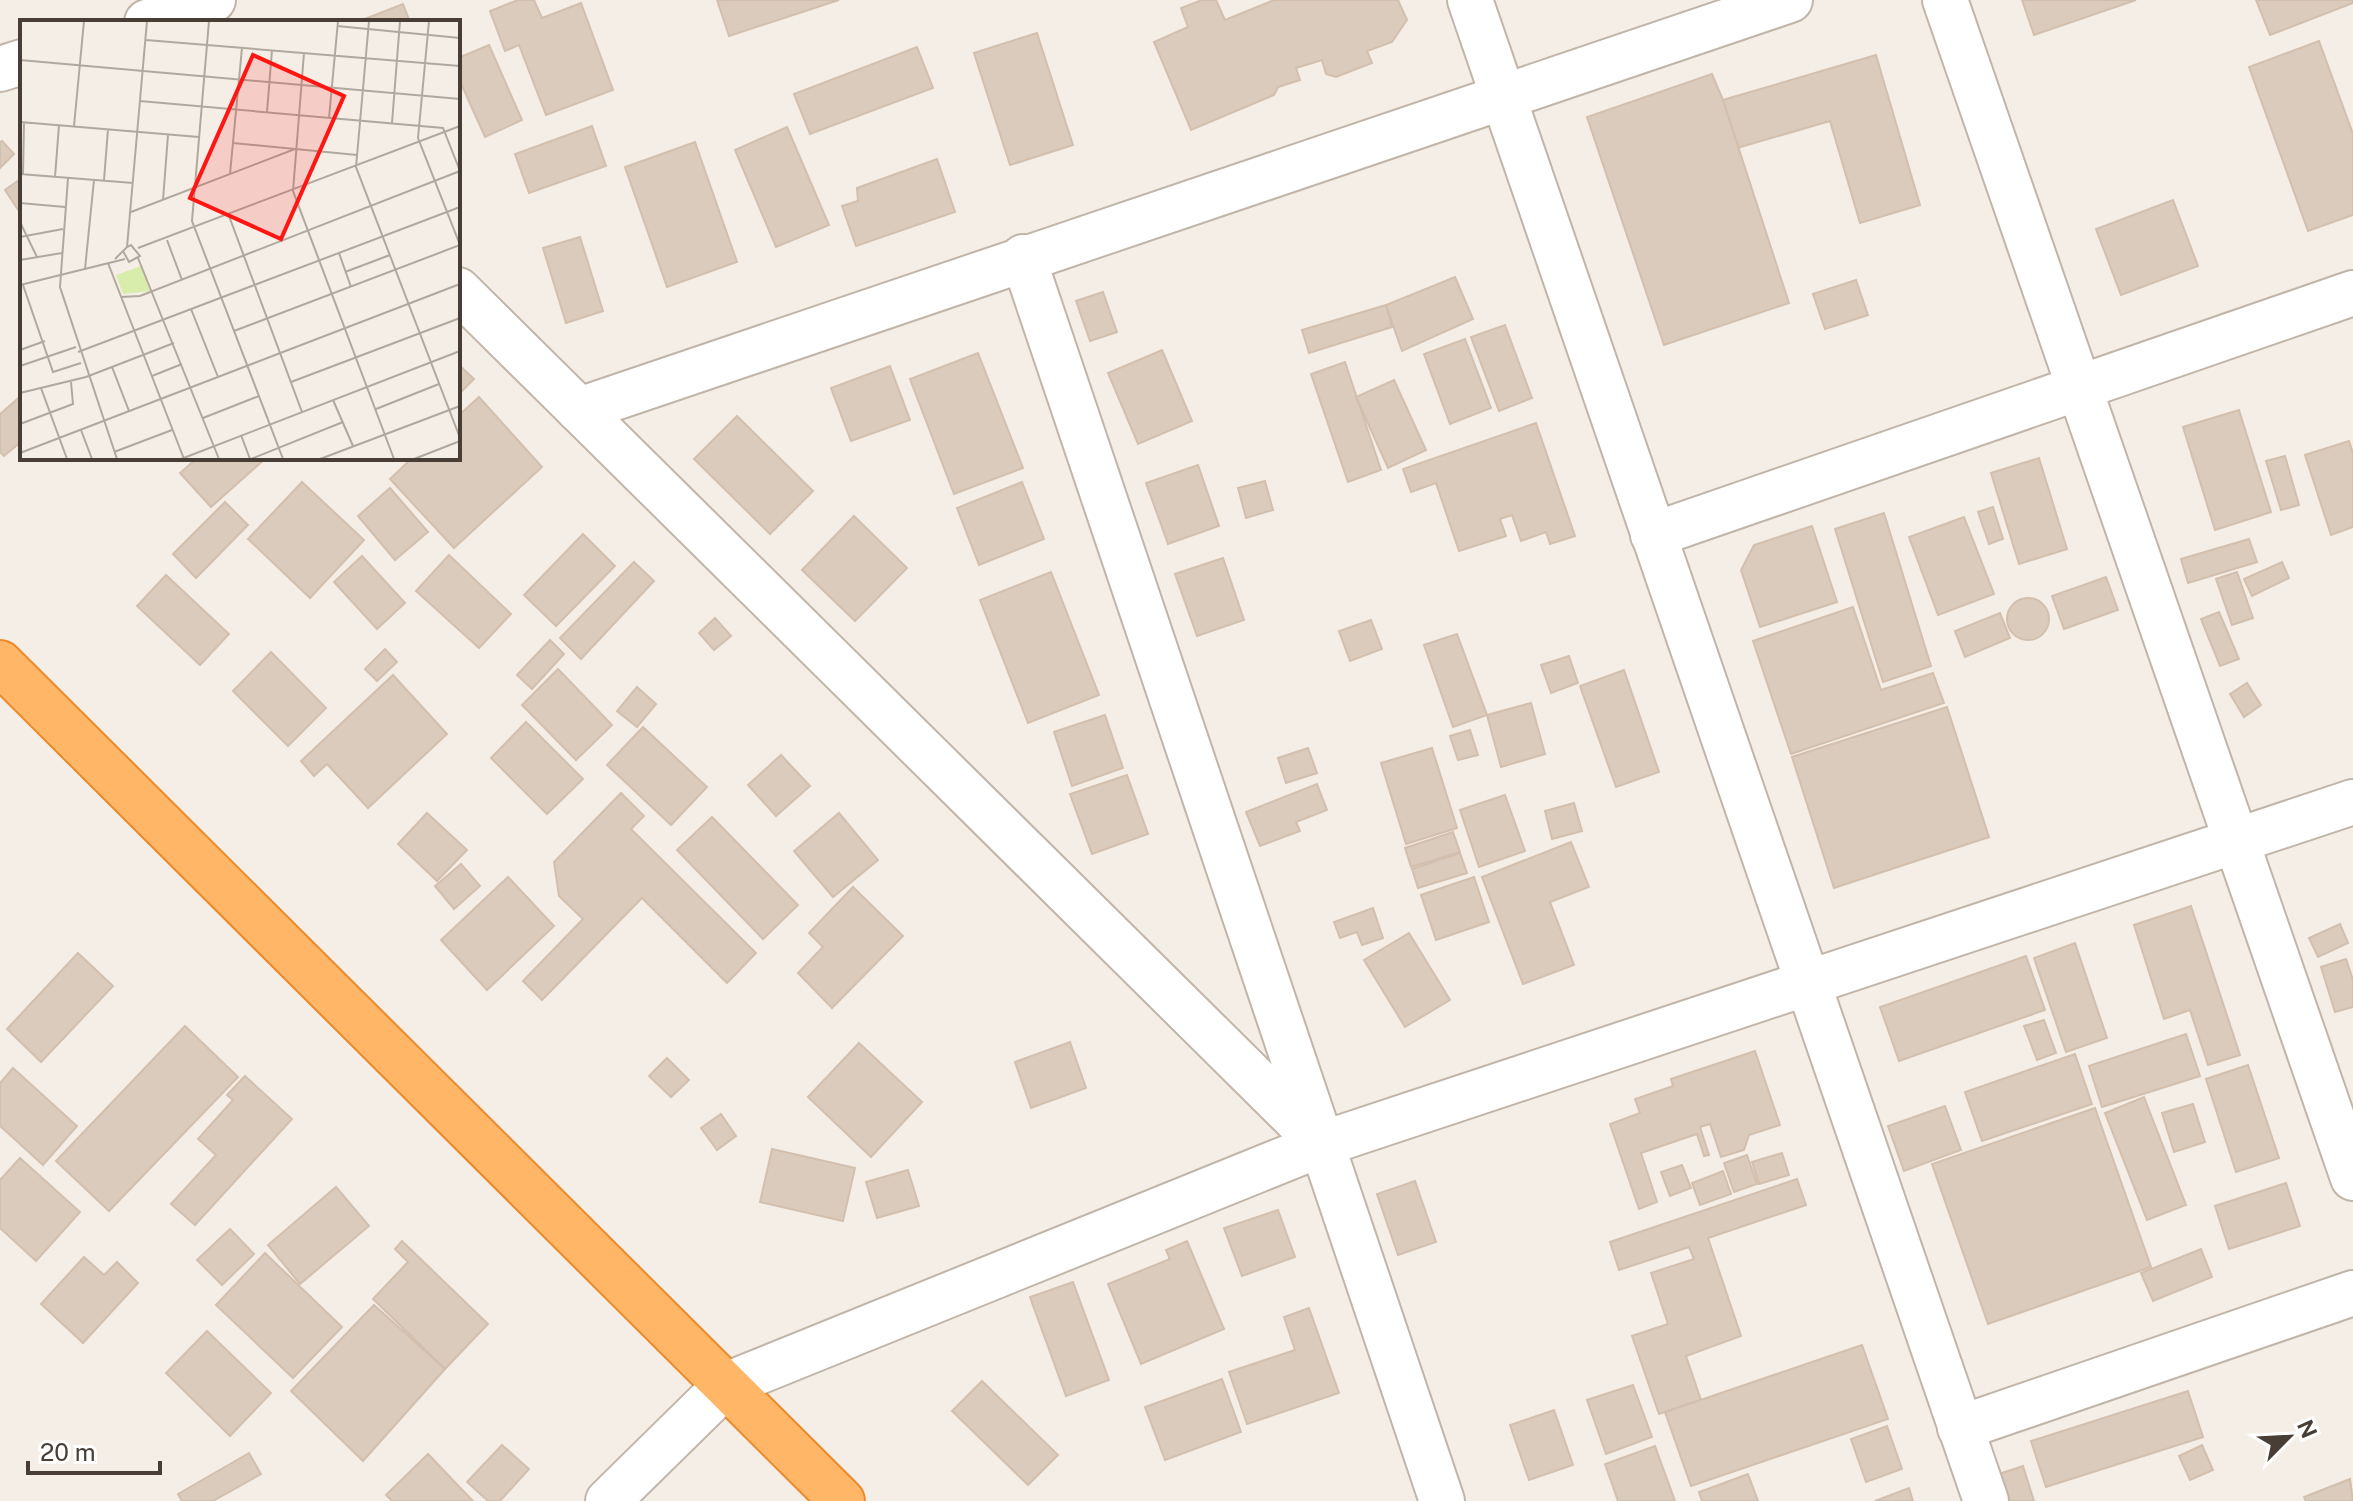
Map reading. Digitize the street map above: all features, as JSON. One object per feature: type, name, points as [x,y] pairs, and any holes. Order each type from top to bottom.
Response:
[{"type":"highway","points":[[0,663],[842,1501]]},
{"type":"street","points":[[1470,0],[1986,1501]]},
{"type":"street","points":[[579,410],[1023,257],[1790,0]]},
{"type":"street","points":[[1945,0],[2353,1178]]},
{"type":"street","points":[[0,69],[20,63]]},
{"type":"street","points":[[1023,257],[1442,1501]]},
{"type":"street","points":[[460,292],[1322,1144]]},
{"type":"street","points":[[1653,535],[2353,293]]},
{"type":"street","points":[[608,1501],[726,1385],[1322,1144],[2353,802]]},
{"type":"street","points":[[1960,1428],[2353,1293]]},
{"type":"building","points":[[518,0],[534,0],[542,18],[581,3],[613,90],[546,115],[519,45],[505,51],[490,11]]},
{"type":"building","points":[[717,0],[839,0],[729,36]]},
{"type":"building","points":[[1202,0],[1216,0],[1225,20],[1274,0],[1398,0],[1407,20],[1392,42],[1367,51],[1372,63],[1336,77],[1326,74],[1322,60],[1296,68],[1300,80],[1278,87],[1274,95],[1191,130],[1154,42],[1188,27],[1181,8]]},
{"type":"building","points":[[2022,0],[2136,0],[2034,35]]},
{"type":"building","points":[[2256,0],[2353,0],[2353,3],[2270,35]]},
{"type":"building","points":[[403,4],[409,20],[362,20]]},
{"type":"building","points":[[1037,33],[1073,145],[1010,165],[974,53]]},
{"type":"building","points":[[2319,41],[2353,134],[2353,215],[2308,231],[2249,67]]},
{"type":"building","points":[[489,45],[522,120],[485,137],[460,81],[460,57]]},
{"type":"building","points":[[917,47],[933,88],[810,134],[794,94]]},
{"type":"building","points":[[1876,55],[1920,205],[1860,223],[1830,121],[1737,148],[1723,100]]},
{"type":"building","points":[[1712,74],[1789,303],[1664,345],[1587,117]]},
{"type":"building","points":[[592,126],[606,166],[529,193],[515,154]]},
{"type":"building","points":[[787,127],[829,225],[776,247],[735,150]]},
{"type":"building","points":[[0,142],[14,154],[0,168]]},
{"type":"building","points":[[695,142],[737,262],[667,287],[625,167]]},
{"type":"building","points":[[937,159],[955,212],[856,246],[842,206],[858,201],[857,188]]},
{"type":"building","points":[[20,179],[20,210],[19,211],[5,190]]},
{"type":"building","points":[[2173,200],[2198,266],[2121,295],[2096,229]]},
{"type":"building","points":[[580,237],[603,311],[566,323],[543,248]]},
{"type":"building","points":[[1455,277],[1473,319],[1402,351],[1386,305]]},
{"type":"building","points":[[1856,280],[1868,315],[1825,329],[1813,294]]},
{"type":"building","points":[[1103,292],[1117,332],[1090,341],[1076,301]]},
{"type":"building","points":[[1386,305],[1392,327],[1309,353],[1302,330]]},
{"type":"building","points":[[1505,325],[1532,398],[1499,411],[1471,337]]},
{"type":"building","points":[[1465,339],[1491,408],[1450,424],[1424,354]]},
{"type":"building","points":[[1162,350],[1192,421],[1138,444],[1108,373]]},
{"type":"building","points":[[978,353],[1023,468],[954,494],[910,379]]},
{"type":"building","points":[[1345,362],[1381,470],[1348,482],[1311,374]]},
{"type":"building","points":[[460,366],[474,379],[460,393]]},
{"type":"building","points":[[890,366],[910,420],[851,441],[831,388]]},
{"type":"building","points":[[1394,380],[1426,450],[1388,468],[1356,397]]},
{"type":"building","points":[[20,397],[20,443],[4,456],[0,452],[0,414]]},
{"type":"building","points":[[479,397],[542,467],[454,548],[390,479],[410,460],[460,460],[460,414]]},
{"type":"building","points":[[2239,410],[2271,512],[2215,530],[2183,427]]},
{"type":"building","points":[[737,416],[813,491],[770,534],[694,459]]},
{"type":"building","points":[[1536,423],[1575,536],[1550,544],[1546,532],[1521,541],[1512,515],[1500,519],[1506,536],[1459,551],[1436,483],[1411,492],[1403,469]]},
{"type":"building","points":[[2349,441],[2353,453],[2353,527],[2331,535],[2305,455]]},
{"type":"building","points":[[2285,456],[2299,505],[2281,510],[2266,461]]},
{"type":"building","points":[[2039,458],[2067,549],[2019,564],[1991,473]]},
{"type":"building","points":[[195,460],[264,460],[211,507],[180,473]]},
{"type":"building","points":[[1198,465],[1219,526],[1168,544],[1146,483]]},
{"type":"building","points":[[1265,481],[1273,510],[1246,518],[1238,488]]},
{"type":"building","points":[[302,482],[364,540],[310,598],[248,539]]},
{"type":"building","points":[[1022,482],[1044,539],[979,565],[957,508]]},
{"type":"building","points":[[390,488],[428,532],[395,560],[358,516]]},
{"type":"building","points":[[225,502],[248,525],[196,578],[173,554]]},
{"type":"building","points":[[1993,507],[2003,539],[1989,544],[1978,512]]},
{"type":"building","points":[[1884,513],[1931,666],[1883,682],[1835,529]]},
{"type":"building","points":[[854,516],[907,568],[855,621],[802,570]]},
{"type":"building","points":[[1964,517],[1994,594],[1938,615],[1909,537]]},
{"type":"building","points":[[1812,526],[1837,602],[1760,627],[1741,570],[1754,545]]},
{"type":"building","points":[[583,534],[615,566],[556,626],[524,595]]},
{"type":"building","points":[[2249,539],[2257,562],[2188,583],[2181,559]]},
{"type":"building","points":[[449,555],[511,614],[479,648],[416,591]]},
{"type":"building","points":[[362,556],[405,603],[377,629],[334,582]]},
{"type":"building","points":[[1223,558],[1244,620],[1197,636],[1175,574]]},
{"type":"building","points":[[634,562],[654,581],[581,659],[560,638]]},
{"type":"building","points":[[2282,562],[2289,578],[2252,596],[2244,579]]},
{"type":"building","points":[[1051,572],[1099,695],[1028,723],[980,600]]},
{"type":"building","points":[[2237,572],[2253,618],[2232,625],[2216,579]]},
{"type":"building","points":[[166,575],[229,634],[200,665],[137,606]]},
{"type":"building","points":[[2106,577],[2118,610],[2064,629],[2052,596]]},
{"type":"building","points":[[2028,598],[2043,604],[2049,619],[2043,634],[2028,640],[2013,634],[2007,619],[2013,604]]},
{"type":"building","points":[[1853,607],[1881,690],[1933,673],[1944,703],[1791,754],[1753,641]]},
{"type":"building","points":[[2219,612],[2239,659],[2220,666],[2201,619]]},
{"type":"building","points":[[2000,613],[2010,638],[1965,657],[1955,631]]},
{"type":"building","points":[[715,618],[731,636],[714,650],[699,633]]},
{"type":"building","points":[[1371,620],[1382,649],[1350,661],[1339,631]]},
{"type":"building","points":[[1457,634],[1487,715],[1453,727],[1424,645]]},
{"type":"building","points":[[550,640],[564,654],[532,689],[517,675]]},
{"type":"building","points":[[385,649],[397,662],[377,681],[365,669]]},
{"type":"building","points":[[271,652],[326,708],[288,746],[233,691]]},
{"type":"building","points":[[1569,656],[1578,683],[1551,693],[1541,665]]},
{"type":"building","points":[[558,669],[612,725],[576,760],[522,705]]},
{"type":"building","points":[[1624,670],[1659,772],[1616,787],[1580,686]]},
{"type":"building","points":[[393,675],[447,734],[368,808],[327,764],[314,776],[301,761]]},
{"type":"building","points":[[2247,683],[2261,705],[2244,717],[2230,694]]},
{"type":"building","points":[[637,687],[656,704],[637,727],[617,711]]},
{"type":"building","points":[[1531,703],[1545,754],[1501,767],[1487,715]]},
{"type":"building","points":[[1947,707],[1989,837],[1834,888],[1792,757]]},
{"type":"building","points":[[1105,715],[1123,768],[1072,786],[1054,732]]},
{"type":"building","points":[[526,722],[583,779],[547,814],[491,758]]},
{"type":"building","points":[[643,727],[707,787],[671,825],[607,765]]},
{"type":"building","points":[[1470,730],[1478,755],[1458,760],[1450,736]]},
{"type":"building","points":[[1308,748],[1317,773],[1286,783],[1278,758]]},
{"type":"building","points":[[1432,748],[1457,828],[1406,844],[1381,763]]},
{"type":"building","points":[[781,755],[810,786],[776,816],[748,785]]},
{"type":"building","points":[[1127,775],[1148,834],[1092,854],[1070,794]]},
{"type":"building","points":[[1317,784],[1327,810],[1296,822],[1300,831],[1260,846],[1246,812]]},
{"type":"building","points":[[621,793],[644,816],[631,829],[756,953],[727,983],[642,898],[542,1000],[523,981],[583,919],[559,896],[554,862]]},
{"type":"building","points":[[1505,795],[1525,851],[1479,867],[1460,810]]},
{"type":"building","points":[[1574,803],[1582,831],[1552,839],[1545,811]]},
{"type":"building","points":[[427,813],[467,850],[437,881],[398,844]]},
{"type":"building","points":[[839,813],[878,860],[833,897],[794,851]]},
{"type":"building","points":[[712,817],[798,905],[763,939],[677,850]]},
{"type":"building","points":[[1453,832],[1460,852],[1411,867],[1405,848]]},
{"type":"building","points":[[1571,842],[1589,887],[1550,902],[1574,965],[1523,984],[1482,877]]},
{"type":"building","points":[[1460,853],[1467,873],[1418,888],[1412,869]]},
{"type":"building","points":[[461,864],[480,886],[454,909],[435,886]]},
{"type":"building","points":[[508,877],[554,926],[487,990],[441,940]]},
{"type":"building","points":[[1474,877],[1489,922],[1436,940],[1421,895]]},
{"type":"building","points":[[853,887],[903,936],[832,1008],[798,973],[823,947],[809,933]]},
{"type":"building","points":[[2191,906],[2240,1055],[2208,1065],[2190,1010],[2164,1019],[2134,925]]},
{"type":"building","points":[[1373,908],[1383,938],[1362,945],[1357,932],[1340,938],[1334,922]]},
{"type":"building","points":[[2340,924],[2348,943],[2318,957],[2309,938]]},
{"type":"building","points":[[1409,933],[1450,1000],[1405,1027],[1364,960]]},
{"type":"building","points":[[2075,943],[2107,1038],[2066,1052],[2034,958]]},
{"type":"building","points":[[78,953],[113,986],[41,1062],[7,1029]]},
{"type":"building","points":[[2026,956],[2045,1010],[1899,1061],[1880,1007]]},
{"type":"building","points":[[2346,959],[2353,980],[2353,1007],[2335,1012],[2321,967]]},
{"type":"building","points":[[2044,1020],[2056,1053],[2037,1060],[2024,1026]]},
{"type":"building","points":[[185,1026],[238,1077],[109,1211],[56,1161]]},
{"type":"building","points":[[2186,1034],[2200,1076],[2102,1107],[2089,1066]]},
{"type":"building","points":[[1070,1042],[1086,1088],[1031,1108],[1015,1062]]},
{"type":"building","points":[[859,1043],[922,1102],[871,1157],[808,1097]]},
{"type":"building","points":[[1755,1051],[1780,1125],[1749,1135],[1744,1150],[1721,1157],[1710,1124],[1700,1127],[1709,1155],[1704,1156],[1697,1134],[1641,1153],[1657,1202],[1639,1209],[1610,1124],[1640,1113],[1635,1099],[1673,1086],[1671,1079]]},
{"type":"building","points":[[2075,1054],[2092,1104],[1982,1141],[1965,1092]]},
{"type":"building","points":[[667,1058],[689,1080],[671,1097],[649,1076]]},
{"type":"building","points":[[2248,1065],[2279,1158],[2236,1172],[2206,1079]]},
{"type":"building","points":[[13,1068],[77,1126],[43,1165],[0,1126],[0,1083]]},
{"type":"building","points":[[245,1076],[292,1119],[195,1225],[171,1204],[216,1155],[198,1139],[233,1100],[227,1095]]},
{"type":"building","points":[[2144,1097],[2186,1205],[2147,1220],[2105,1113]]},
{"type":"building","points":[[2193,1104],[2205,1142],[2174,1152],[2162,1113]]},
{"type":"building","points":[[1945,1106],[1961,1150],[1904,1171],[1888,1126]]},
{"type":"building","points":[[2095,1108],[2151,1267],[1988,1324],[1932,1164]]},
{"type":"building","points":[[721,1114],[736,1136],[717,1150],[701,1128]]},
{"type":"building","points":[[772,1149],[855,1168],[843,1221],[760,1202]]},
{"type":"building","points":[[1782,1153],[1789,1175],[1759,1184],[1752,1162]]},
{"type":"building","points":[[1747,1155],[1757,1184],[1734,1192],[1724,1163]]},
{"type":"building","points":[[20,1158],[80,1212],[36,1261],[0,1228],[0,1180]]},
{"type":"building","points":[[1682,1165],[1691,1188],[1670,1196],[1661,1172]]},
{"type":"building","points":[[908,1170],[919,1206],[877,1218],[866,1182]]},
{"type":"building","points":[[1723,1171],[1731,1194],[1700,1205],[1692,1183]]},
{"type":"building","points":[[1797,1179],[1806,1205],[1708,1238],[1741,1336],[1686,1356],[1701,1400],[1659,1414],[1632,1336],[1668,1324],[1651,1273],[1694,1259],[1689,1247],[1619,1270],[1610,1242]]},
{"type":"building","points":[[1415,1181],[1436,1242],[1398,1255],[1377,1194]]},
{"type":"building","points":[[2286,1183],[2300,1226],[2229,1249],[2215,1206]]},
{"type":"building","points":[[336,1187],[369,1226],[300,1284],[268,1245]]},
{"type":"building","points":[[1278,1210],[1295,1257],[1242,1276],[1224,1228]]},
{"type":"building","points":[[230,1229],[254,1254],[222,1285],[197,1260]]},
{"type":"building","points":[[402,1241],[488,1324],[445,1369],[373,1299],[408,1262],[395,1249]]},
{"type":"building","points":[[1187,1241],[1224,1329],[1141,1364],[1108,1284],[1170,1259],[1166,1250]]},
{"type":"building","points":[[2201,1249],[2212,1277],[2153,1301],[2141,1273]]},
{"type":"building","points":[[265,1253],[342,1327],[293,1378],[216,1305]]},
{"type":"building","points":[[84,1257],[104,1275],[117,1262],[138,1283],[83,1343],[41,1304]]},
{"type":"building","points":[[1073,1282],[1109,1380],[1066,1396],[1030,1297]]},
{"type":"building","points":[[374,1305],[445,1369],[363,1461],[291,1391]]},
{"type":"building","points":[[1309,1308],[1339,1393],[1247,1424],[1229,1372],[1295,1350],[1284,1317]]},
{"type":"building","points":[[207,1331],[271,1393],[230,1436],[166,1373]]},
{"type":"building","points":[[1862,1345],[1888,1419],[1691,1486],[1665,1412]]},
{"type":"building","points":[[1222,1379],[1241,1432],[1165,1460],[1145,1407]]},
{"type":"building","points":[[982,1381],[1058,1455],[1028,1485],[952,1411]]},
{"type":"building","points":[[1633,1385],[1652,1437],[1606,1454],[1587,1400]]},
{"type":"building","points":[[2188,1391],[2203,1437],[2046,1487],[2031,1441]]},
{"type":"building","points":[[1554,1410],[1573,1465],[1529,1480],[1510,1425]]},
{"type":"building","points":[[1887,1426],[1902,1469],[1866,1482],[1851,1439]]},
{"type":"building","points":[[502,1445],[529,1469],[500,1501],[488,1501],[467,1482]]},
{"type":"building","points":[[2202,1445],[2213,1470],[2190,1480],[2179,1456]]},
{"type":"building","points":[[1655,1446],[1675,1501],[1618,1501],[1605,1464]]},
{"type":"building","points":[[249,1453],[261,1474],[213,1501],[182,1501],[178,1494]]},
{"type":"building","points":[[428,1454],[473,1501],[392,1501],[386,1495]]},
{"type":"building","points":[[2023,1466],[2034,1501],[2008,1501],[1999,1474]]},
{"type":"building","points":[[1748,1474],[1758,1501],[1702,1501],[1699,1492]]},
{"type":"building","points":[[2350,1479],[2353,1501],[2306,1501],[2304,1497]]},
{"type":"building","points":[[1909,1488],[1913,1501],[1875,1501]]}]
